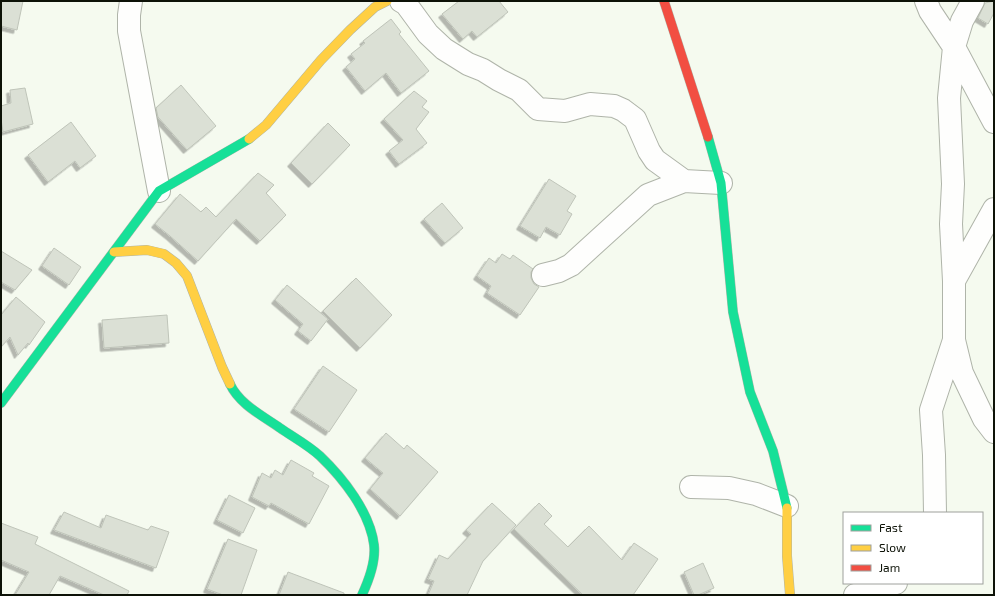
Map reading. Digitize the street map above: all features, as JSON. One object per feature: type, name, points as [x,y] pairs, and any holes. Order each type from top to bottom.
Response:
[{"type":"street","points":[[131,1],[128,14],[129,31],[159,191]]},
{"type":"street","points":[[1,404],[159,191],[245,142],[266,125],[330,50],[375,7],[387,1]]},
{"type":"street","points":[[401,1],[406,4],[428,34],[444,49],[468,64],[483,70],[519,90],[538,109],[565,111],[590,104],[614,106],[623,110],[634,119],[649,151],[655,160],[684,181]]},
{"type":"street","points":[[664,1],[708,135],[721,183],[733,312],[750,392],[772,452],[787,506],[787,556],[790,595]]},
{"type":"street","points":[[926,1],[930,11],[954,47],[994,122]]},
{"type":"street","points":[[974,1],[962,21],[954,47],[949,98],[953,184],[951,232],[954,281],[954,340],[962,373],[984,419],[994,432]]},
{"type":"street","points":[[543,275],[559,271],[571,265],[648,195],[684,181],[721,183]]},
{"type":"street","points":[[954,281],[994,210]]},
{"type":"street","points":[[114,252],[147,250],[164,254],[176,263],[187,276],[205,319],[222,367],[234,393],[249,406],[319,455],[352,493],[369,527],[374,546],[372,568],[362,595]]},
{"type":"street","points":[[935,512],[934,455],[931,410],[954,340]]},
{"type":"street","points":[[691,487],[729,488],[756,494],[787,506]]},
{"type":"street","points":[[855,595],[893,584]]},
{"type":"building","points":[[1,1],[23,1],[17,30],[1,26]]},
{"type":"building","points":[[459,1],[499,1],[508,12],[477,37],[472,31],[463,39],[442,14]]},
{"type":"building","points":[[994,1],[994,13],[988,24],[978,18],[985,3]]},
{"type":"building","points":[[391,19],[401,32],[399,34],[429,71],[401,93],[386,73],[365,91],[346,67],[355,59],[351,54],[365,43],[363,41]]},
{"type":"building","points":[[181,85],[216,126],[187,150],[158,117],[156,108]]},
{"type":"building","points":[[25,88],[33,124],[3,132],[1,106],[11,103],[10,90]]},
{"type":"building","points":[[414,91],[427,101],[422,107],[429,112],[416,129],[427,143],[399,164],[389,151],[403,140],[384,119]]},
{"type":"building","points":[[71,122],[96,156],[80,168],[75,161],[48,182],[28,155]]},
{"type":"building","points":[[328,123],[350,145],[312,184],[291,163]]},
{"type":"building","points":[[258,173],[274,185],[266,193],[286,215],[260,241],[236,219],[198,261],[155,224],[180,194],[201,212],[206,207],[216,217]]},
{"type":"building","points":[[549,179],[576,196],[567,211],[572,214],[560,235],[546,227],[540,238],[520,226]]},
{"type":"building","points":[[442,203],[463,228],[445,243],[424,219]]},
{"type":"building","points":[[54,248],[81,267],[69,285],[42,266]]},
{"type":"building","points":[[1,251],[32,270],[15,290],[1,282]]},
{"type":"building","points":[[502,254],[510,259],[513,255],[533,269],[531,272],[531,278],[534,284],[539,287],[520,315],[487,293],[491,286],[477,276],[489,258],[496,263]]},
{"type":"building","points":[[356,278],[392,315],[360,348],[323,311]]},
{"type":"building","points":[[287,285],[328,319],[311,341],[298,331],[303,324],[275,300]]},
{"type":"building","points":[[16,297],[45,322],[29,345],[28,343],[18,355],[10,337],[1,347],[1,315]]},
{"type":"building","points":[[167,315],[169,343],[104,348],[102,320]]},
{"type":"building","points":[[323,366],[357,390],[329,432],[294,409]]},
{"type":"building","points":[[386,433],[404,449],[407,445],[438,472],[400,516],[370,489],[383,473],[365,458]]},
{"type":"building","points":[[291,460],[314,473],[312,476],[329,486],[309,524],[271,503],[269,506],[252,497],[262,473],[271,478],[275,470],[283,475]]},
{"type":"building","points":[[229,495],[255,508],[243,533],[217,520]]},
{"type":"building","points":[[492,503],[516,525],[483,561],[467,595],[428,595],[434,581],[428,579],[439,555],[448,559],[471,534],[466,530]]},
{"type":"building","points":[[539,503],[552,516],[544,524],[568,547],[589,526],[622,560],[634,543],[658,559],[633,595],[583,595],[514,529]]},
{"type":"building","points":[[64,512],[101,528],[106,515],[148,530],[151,526],[169,532],[156,568],[54,530]]},
{"type":"building","points":[[1,523],[38,537],[35,544],[129,591],[127,595],[104,595],[60,576],[49,595],[15,595],[29,572],[1,560]]},
{"type":"building","points":[[228,539],[257,550],[241,595],[223,595],[207,589]]},
{"type":"building","points":[[703,563],[714,588],[698,595],[694,595],[684,572]]},
{"type":"building","points":[[288,572],[344,593],[344,595],[279,595]]},
{"type":"traffic: fast","points":[[708,137],[721,183],[733,312],[750,392],[773,451],[787,508]]},
{"type":"traffic: fast","points":[[1,403],[159,191],[249,139]]},
{"type":"traffic: fast","points":[[230,384],[245,404],[320,456],[338,475],[354,496],[367,520],[374,545],[373,564],[362,595]]},
{"type":"traffic: slow","points":[[249,139],[266,125],[321,60],[350,30],[375,7],[387,1]]},
{"type":"traffic: slow","points":[[114,252],[147,250],[164,254],[176,263],[187,276],[230,384]]},
{"type":"traffic: slow","points":[[787,508],[787,556],[790,595]]},
{"type":"traffic: jam","points":[[664,1],[708,137]]}]
